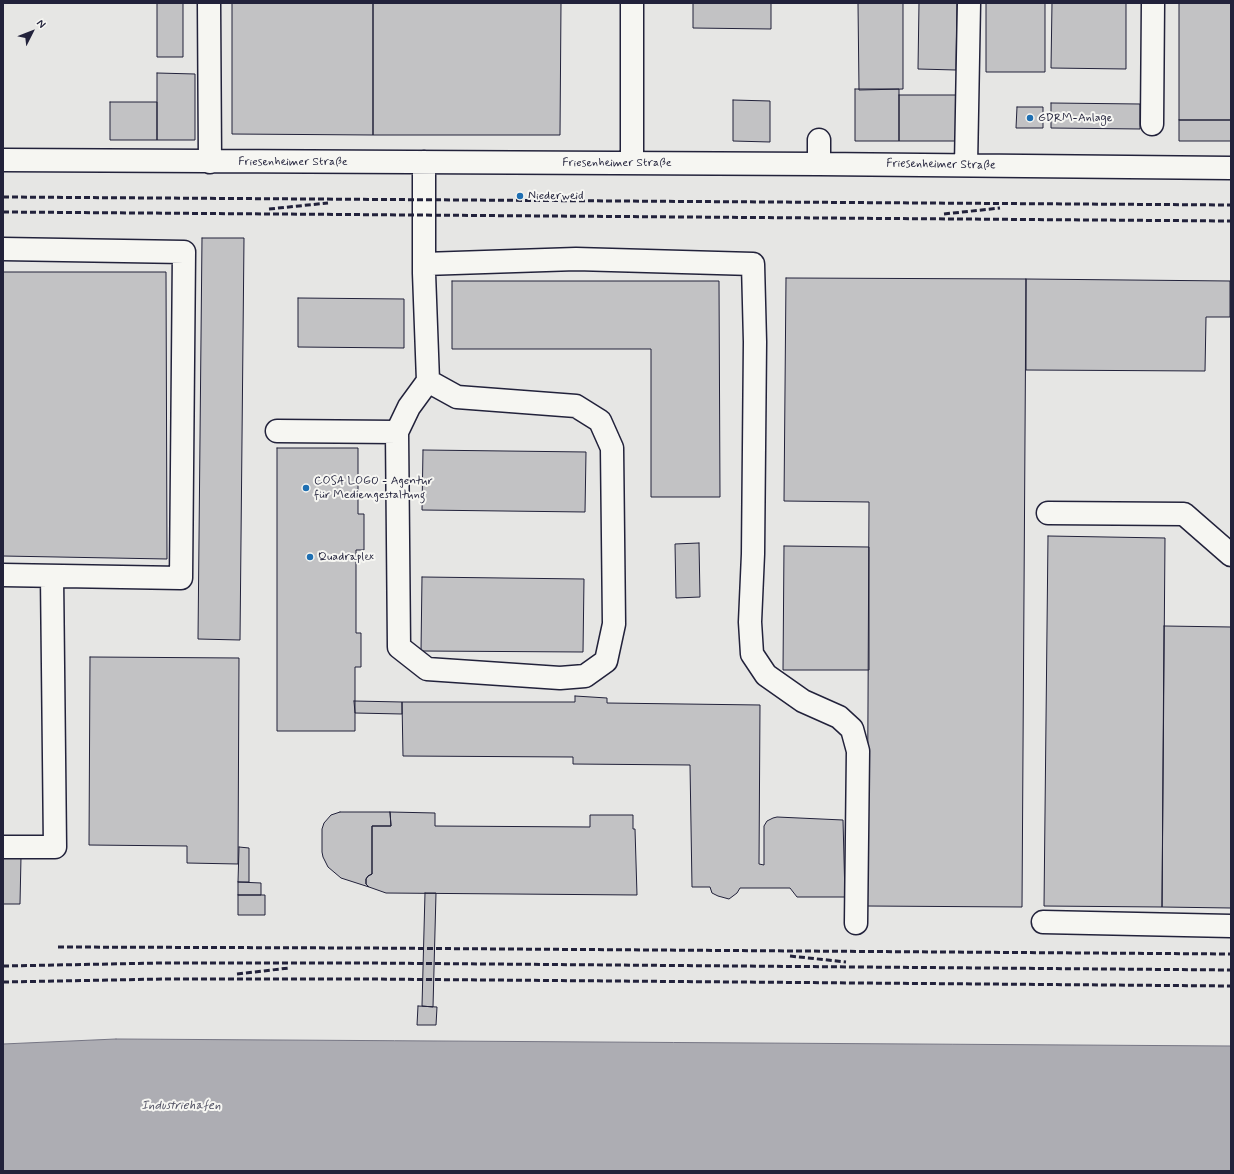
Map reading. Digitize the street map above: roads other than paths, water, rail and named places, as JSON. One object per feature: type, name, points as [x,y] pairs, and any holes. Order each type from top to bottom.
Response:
[{"type":"street","points":[[209,3],[210,162]]},
{"type":"street","points":[[632,3],[632,163]]},
{"type":"street","points":[[966,165],[969,3]]},
{"type":"street","points":[[1152,124],[1153,3]]},
{"type":"street","points":[[819,140],[819,164]]},
{"type":"street","name":"Friesenheimer Straße","points":[[3,160],[819,164],[1231,168]]},
{"type":"street","points":[[424,162],[424,264],[428,381],[409,407],[397,432],[399,647],[427,669],[552,678],[585,676],[606,660],[614,624],[612,448],[600,421],[576,406],[457,397],[428,381]]},
{"type":"street","points":[[3,249],[184,252],[181,578],[3,575]]},
{"type":"street","points":[[424,264],[576,259],[753,264],[755,342],[753,546],[750,622],[752,654],[766,675],[803,701],[839,717],[852,729],[858,751],[856,923]]},
{"type":"street","points":[[277,431],[397,432]]},
{"type":"street","points":[[1048,513],[1184,514],[1231,555]]},
{"type":"street","points":[[3,847],[55,847],[52,576]]},
{"type":"street","points":[[1043,922],[1231,926]]},
{"type":"water","name":"Industriehafen","points":[[116,1039],[1231,1046],[1231,1171],[3,1171],[3,1044]]},
{"type":"railway","points":[[3,197],[1231,205]]},
{"type":"railway","points":[[269,209],[328,203]]},
{"type":"railway","points":[[944,214],[1000,208]]},
{"type":"railway","points":[[3,212],[1231,221]]},
{"type":"railway","points":[[58,947],[1231,954]]},
{"type":"railway","points":[[790,956],[846,962]]},
{"type":"railway","points":[[3,966],[162,963],[365,963],[1231,970]]},
{"type":"railway","points":[[237,974],[289,968]]},
{"type":"railway","points":[[3,982],[164,979],[366,979],[1231,986]]},
{"type":"place","name":"GDRM-Anlage","points":[[1030,118]]},
{"type":"place","name":"Niederweid","points":[[520,196]]},
{"type":"place","name":"COSA LOGO - Agentur für Mediengestaltung","points":[[306,488]]},
{"type":"place","name":"Quadraplex","points":[[310,557]]}]
